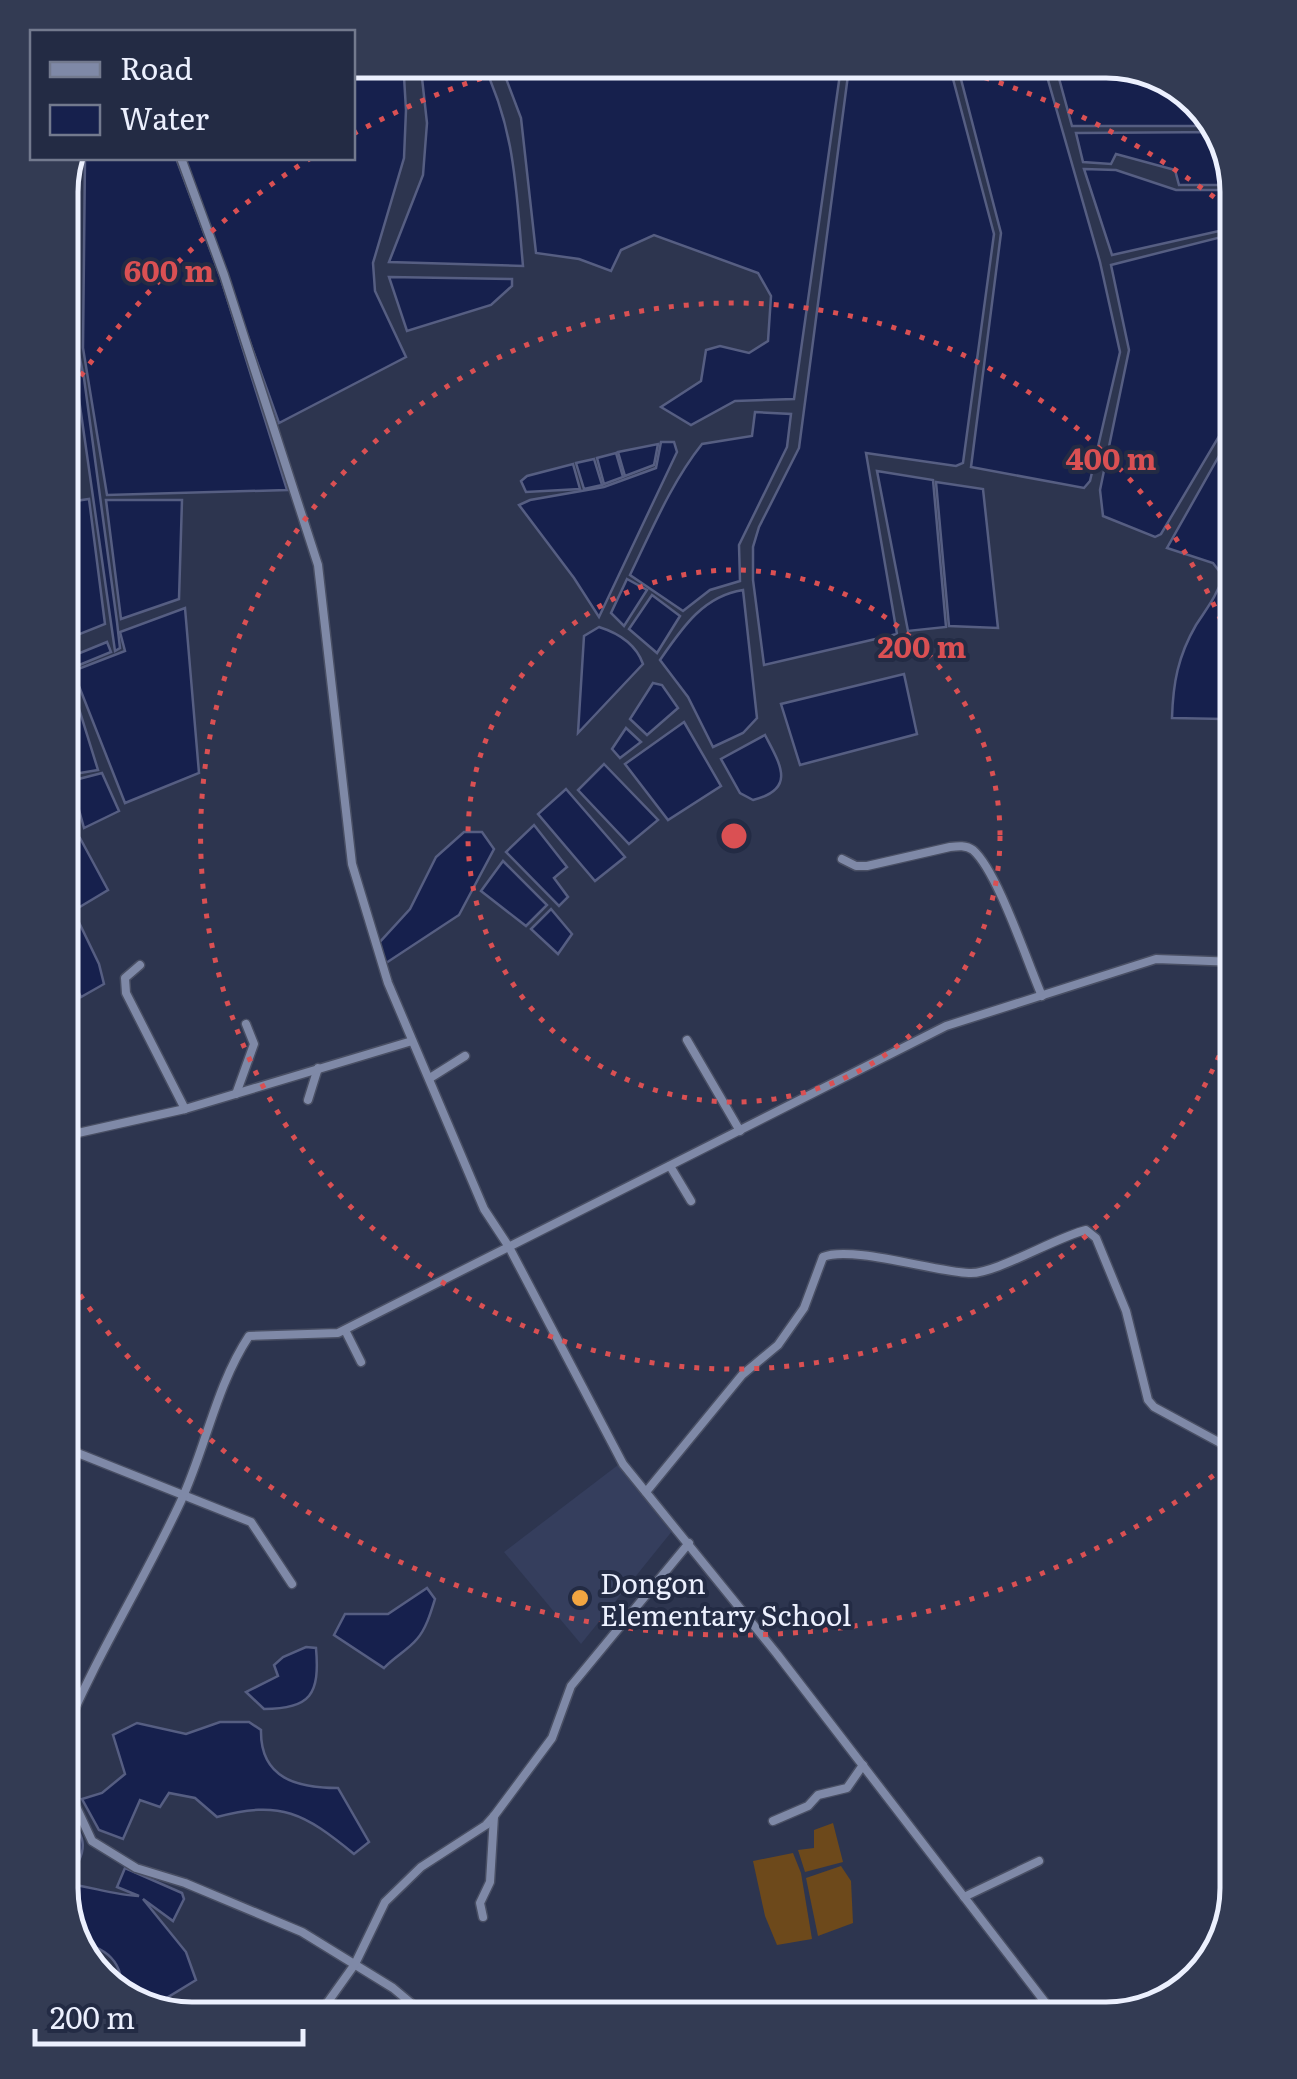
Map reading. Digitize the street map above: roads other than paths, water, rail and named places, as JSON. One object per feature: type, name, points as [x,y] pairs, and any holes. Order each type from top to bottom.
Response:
[{"type":"street","points":[[182,160],[224,275],[318,565],[352,864],[383,970],[484,1209],[623,1464],[863,1765],[1045,2002]]},
{"type":"street","points":[[842,859],[867,866],[962,845],[972,850],[988,868],[1042,996]]},
{"type":"street","points":[[78,1703],[111,1631],[183,1496],[225,1382],[249,1336],[331,1335],[345,1330],[946,1026],[1156,959],[1220,961]]},
{"type":"street","points":[[140,965],[125,978],[126,993],[186,1109]]},
{"type":"street","points":[[236,1094],[254,1044],[246,1024]]},
{"type":"street","points":[[687,1040],[740,1130]]},
{"type":"street","points":[[78,1133],[186,1109],[412,1041]]},
{"type":"street","points":[[430,1078],[465,1056]]},
{"type":"street","points":[[308,1100],[318,1068]]},
{"type":"street","points":[[670,1166],[691,1201]]},
{"type":"street","points":[[646,1492],[742,1376],[778,1345],[804,1308],[813,1278],[826,1256],[895,1261],[975,1274],[1086,1230],[1096,1238],[1126,1311],[1148,1400],[1220,1443]]},
{"type":"street","points":[[345,1330],[362,1362]]},
{"type":"street","points":[[78,1453],[253,1523],[292,1584]]},
{"type":"street","points":[[328,2001],[355,1964],[385,1902],[421,1867],[494,1816],[552,1738],[570,1686],[688,1543]]},
{"type":"street","points":[[773,1821],[808,1806],[818,1795],[840,1792],[863,1765]]},
{"type":"street","points":[[78,1811],[92,1841],[136,1868],[184,1883],[302,1932],[409,2001]]},
{"type":"street","points":[[482,1918],[480,1903],[490,1882],[494,1816]]},
{"type":"street","points":[[964,1896],[1039,1861]]},
{"type":"water","points":[[355,78],[404,78],[404,158],[373,263],[375,291],[406,357],[279,423],[185,160],[355,160]]},
{"type":"water","points":[[422,78],[489,78],[508,136],[523,266],[389,262],[423,175],[427,123]]},
{"type":"water","points":[[506,78],[839,78],[794,399],[735,401],[691,425],[661,407],[701,381],[706,350],[720,346],[749,353],[768,341],[771,296],[758,273],[654,235],[621,250],[611,271],[579,259],[536,253],[521,118]]},
{"type":"water","points":[[848,78],[953,78],[994,234],[963,463],[956,466],[866,453],[897,634],[764,665],[753,580],[753,547],[799,448]]},
{"type":"water","points":[[961,78],[1047,78],[1100,262],[1120,352],[1090,481],[1084,488],[971,467],[1001,233]]},
{"type":"water","points":[[1059,78],[1113,78],[1142,84],[1169,97],[1198,126],[1072,126]]},
{"type":"water","points":[[1203,132],[1213,155],[1219,185],[1179,185],[1175,170],[1116,154],[1111,164],[1083,162],[1076,133]]},
{"type":"water","points":[[85,160],[177,160],[220,276],[287,490],[107,495],[83,348]]},
{"type":"water","points":[[1084,169],[1116,170],[1176,190],[1220,190],[1220,231],[1112,255]]},
{"type":"water","points":[[79,177],[78,349],[78,184]]},
{"type":"water","points":[[1220,237],[1220,435],[1161,534],[1155,537],[1103,516],[1100,490],[1129,350],[1111,265]]},
{"type":"water","points":[[389,277],[512,279],[512,286],[491,305],[407,331]]},
{"type":"water","points":[[78,349],[117,622],[120,648],[115,651],[78,392]]},
{"type":"water","points":[[755,412],[791,414],[787,447],[739,545],[740,581],[710,590],[683,611],[630,575],[671,491],[702,444],[752,436]]},
{"type":"water","points":[[661,442],[674,442],[677,452],[599,617],[519,505],[604,487],[656,468]]},
{"type":"water","points":[[658,444],[654,465],[625,476],[618,452]]},
{"type":"water","points":[[616,453],[623,477],[604,484],[597,458]]},
{"type":"water","points":[[1220,454],[1220,572],[1213,563],[1167,548]]},
{"type":"water","points":[[594,459],[602,485],[584,489],[576,463]]},
{"type":"water","points":[[573,464],[580,489],[526,492],[521,481],[527,476]]},
{"type":"water","points":[[877,471],[933,480],[946,627],[908,631]]},
{"type":"water","points":[[936,482],[983,489],[998,628],[949,626]]},
{"type":"water","points":[[89,499],[105,624],[78,635],[78,501]]},
{"type":"water","points":[[106,500],[182,500],[179,599],[121,619]]},
{"type":"water","points":[[627,579],[647,590],[624,626],[611,613]]},
{"type":"water","points":[[1220,584],[1220,719],[1172,718],[1181,659],[1190,636]]},
{"type":"water","points":[[743,590],[757,718],[743,733],[713,747],[688,697],[660,660],[685,625],[705,606]]},
{"type":"water","points":[[652,595],[680,616],[657,653],[629,629]]},
{"type":"water","points":[[185,608],[199,773],[125,803],[78,684],[78,669],[125,651],[120,632]]},
{"type":"water","points":[[599,627],[626,640],[643,664],[578,733],[584,636]]},
{"type":"water","points":[[107,642],[111,652],[78,666],[78,654]]},
{"type":"water","points":[[904,674],[917,734],[800,765],[781,704]]},
{"type":"water","points":[[653,683],[662,685],[678,708],[647,735],[630,719]]},
{"type":"water","points":[[78,705],[98,770],[78,773]]},
{"type":"water","points":[[684,722],[721,786],[668,820],[625,764]]},
{"type":"water","points":[[626,728],[641,742],[620,758],[612,749]]},
{"type":"water","points":[[765,735],[779,765],[780,782],[767,795],[753,800],[740,793],[721,759]]},
{"type":"water","points":[[604,764],[658,820],[629,844],[578,790]]},
{"type":"water","points":[[102,773],[119,811],[84,828],[78,806],[78,779]]},
{"type":"water","points":[[566,789],[625,857],[595,881],[538,814]]},
{"type":"water","points":[[534,825],[567,867],[554,878],[568,897],[559,906],[506,852]]},
{"type":"water","points":[[464,832],[482,832],[494,849],[459,915],[383,965],[379,943],[410,909],[436,857]]},
{"type":"water","points":[[78,839],[108,890],[78,908]]},
{"type":"water","points":[[503,861],[547,905],[526,926],[481,891]]},
{"type":"water","points":[[551,909],[572,934],[558,954],[531,929]]},
{"type":"water","points":[[78,920],[104,984],[81,997],[78,991]]},
{"type":"water","points":[[427,1588],[435,1599],[423,1630],[384,1668],[334,1635],[345,1614],[388,1614]]},
{"type":"water","points":[[306,1647],[316,1648],[316,1677],[314,1688],[302,1702],[264,1709],[246,1692],[278,1676],[274,1665]]},
{"type":"water","points":[[220,1722],[249,1722],[261,1730],[267,1760],[284,1777],[309,1786],[338,1788],[369,1842],[354,1854],[291,1814],[258,1810],[217,1817],[195,1798],[169,1793],[160,1807],[140,1800],[123,1839],[99,1830],[82,1799],[102,1793],[125,1774],[113,1735],[137,1723],[186,1734]]},
{"type":"water","points":[[78,1830],[83,1847],[78,1862]]},
{"type":"water","points":[[125,1868],[182,1893],[184,1899],[173,1921],[143,1899],[186,1952],[196,1980],[166,1998],[155,1995],[120,1976],[111,1958],[94,1947],[80,1910],[78,1886],[139,1896],[117,1887]]},
{"type":"place","name":"Dongon Elementary School","points":[[580,1598]]}]
